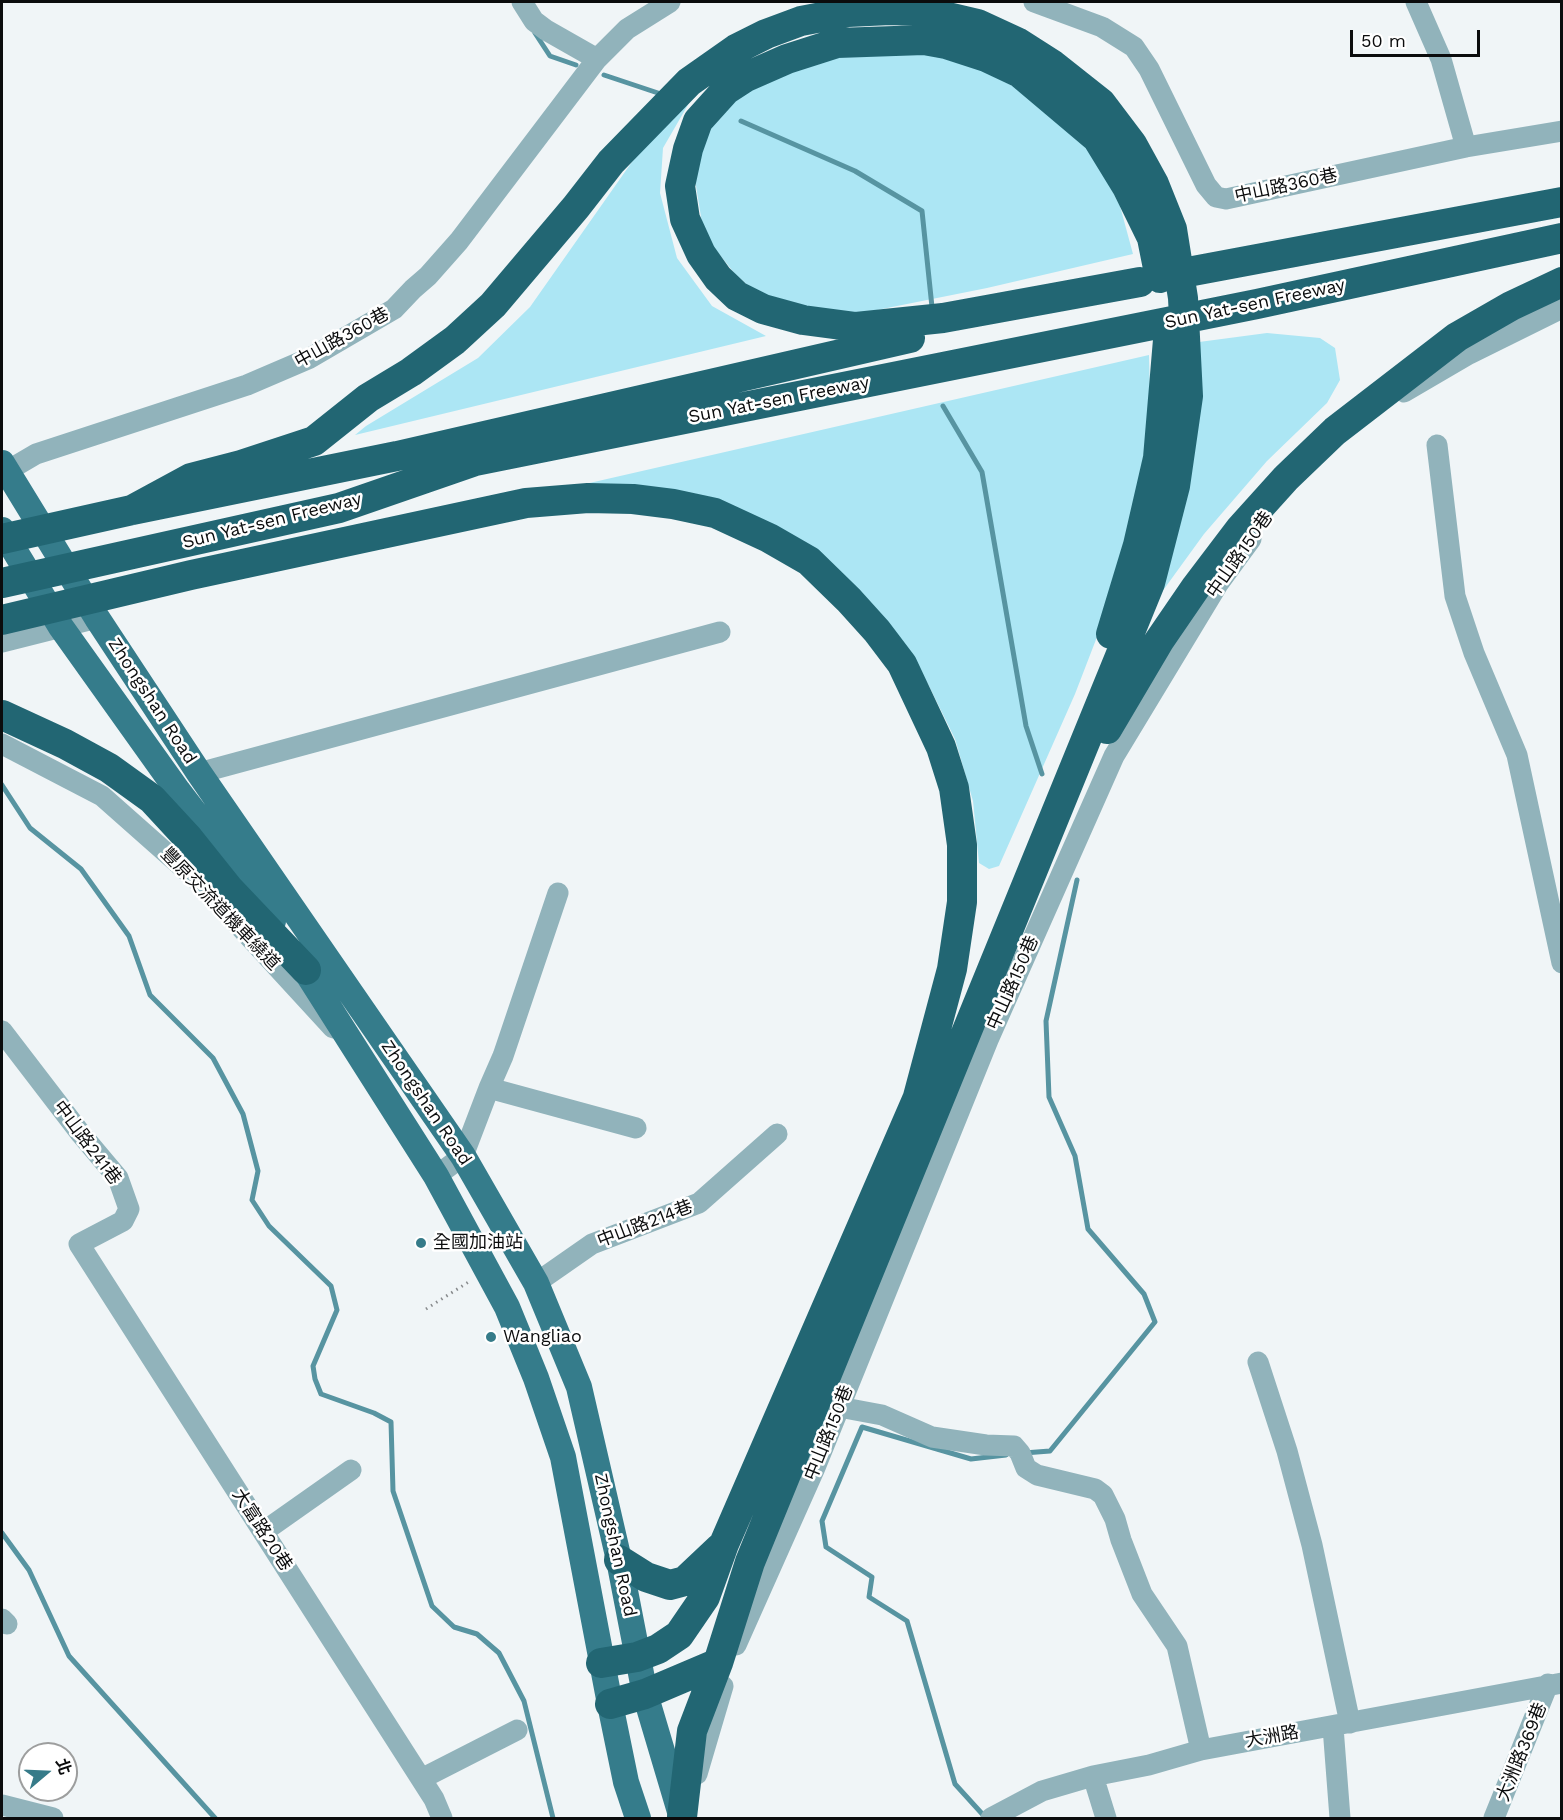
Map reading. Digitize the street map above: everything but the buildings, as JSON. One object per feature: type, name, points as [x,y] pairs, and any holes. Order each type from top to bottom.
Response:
[{"type":"highway","points":[[132,510],[191,478],[241,465],[314,441],[368,398],[411,372],[455,340],[493,305],[528,266],[611,162],[689,82],[736,49],[766,34],[801,21],[848,12],[890,9],[922,11],[978,24],[1017,42],[1053,65],[1101,103],[1132,144],[1154,184],[1172,229],[1183,298],[1188,396],[1174,486],[1150,583],[1064,794],[766,1551],[718,1663],[692,1731],[682,1818]]},
{"type":"highway","points":[[601,1663],[637,1657],[658,1649],[679,1635],[705,1596],[726,1540],[915,1104],[1109,641],[1138,545],[1158,458],[1169,323],[1152,238],[1127,187],[1097,138],[1020,74],[987,57],[946,44],[924,40],[837,43],[787,59],[746,76],[726,90],[698,122],[688,150],[680,186],[685,219],[701,254],[718,278],[736,296],[763,309],[803,320],[856,327],[943,318],[1140,282]]},
{"type":"highway","name":"Sun Yat-sen Freeway","points":[[2,539],[409,453],[827,358],[1140,282],[1243,260],[1409,232],[1562,202]]},
{"type":"highway","name":"Sun Yat-sen Freeway","points":[[2,583],[339,508],[475,461],[1257,304],[1562,238]]},
{"type":"highway","points":[[1064,794],[1078,777],[1159,641],[1196,587],[1240,530],[1286,478],[1335,431],[1457,338],[1511,306],[1562,282]]},
{"type":"highway","points":[[10,618],[105,606],[191,575],[526,503],[588,498],[633,499],[673,504],[716,513],[769,538],[809,561],[877,631],[902,664],[941,747],[954,788],[962,845],[962,902],[952,969],[915,1104]]},
{"type":"highway","points":[[4,725],[65,744],[109,768],[152,799],[230,889],[306,970]]},
{"type":"highway","points":[[619,1560],[646,1577],[670,1585],[685,1581],[726,1540]]},
{"type":"highway","points":[[610,1704],[645,1694],[718,1663]]},
{"type":"main road","name":"Zhongshan Road","points":[[3,469],[105,606],[199,773],[464,1156],[536,1283],[579,1387],[619,1560],[645,1694],[682,1818]]},
{"type":"main road","name":"Zhongshan Road","points":[[2,530],[62,627],[178,791],[237,868],[306,970],[436,1176],[507,1308],[536,1378],[563,1457],[601,1663],[626,1782],[638,1818]]},
{"type":"street","points":[[522,2],[534,21],[597,59]]},
{"type":"street","name":"中山路360巷","points":[[3,469],[36,454],[247,385],[310,358],[394,309],[428,276],[459,240],[597,59],[627,29],[670,2]]},
{"type":"street","name":"中山路360巷","points":[[1034,2],[1101,27],[1134,47],[1149,69],[1206,186],[1215,197],[1227,199],[1466,147],[1562,130]]},
{"type":"street","points":[[1416,2],[1441,58],[1466,147]]},
{"type":"street","name":"中山路150巷","points":[[682,1818],[700,1765],[730,1657],[766,1551],[839,1407],[987,1040],[1114,756],[1218,584],[1288,487],[1386,402],[1469,354],[1562,308]]},
{"type":"street","points":[[1437,445],[1455,596],[1474,653],[1517,755],[1562,963]]},
{"type":"street","points":[[2,642],[62,627],[105,606]]},
{"type":"street","points":[[199,773],[720,632]]},
{"type":"street","name":"豐原交流道機車繞道","points":[[4,725],[102,796],[198,881],[361,1058]]},
{"type":"street","points":[[436,1176],[464,1156],[503,1056],[558,893]]},
{"type":"street","name":"中山路241巷","points":[[2,1031],[118,1178],[129,1209],[123,1221],[79,1244]]},
{"type":"street","points":[[489,1088],[636,1128]]},
{"type":"street","name":"中山路214巷","points":[[536,1283],[592,1244],[699,1203],[777,1134]]},
{"type":"street","name":"大富路20巷","points":[[79,1244],[434,1799],[442,1818]]},
{"type":"street","points":[[1258,1362],[1287,1451],[1312,1545],[1341,1725],[1340,1818]]},
{"type":"street","points":[[839,1407],[882,1414],[932,1437],[986,1445],[1014,1446],[1020,1453],[1026,1468],[1037,1475],[1095,1489],[1103,1495],[1115,1519],[1142,1594],[1177,1646],[1201,1750]]},
{"type":"street","points":[[263,1532],[351,1470]]},
{"type":"street","points":[[726,1540],[766,1551]]},
{"type":"street","name":"大洲路","points":[[993,1817],[1042,1791],[1093,1776],[1149,1766],[1201,1750],[1555,1684]]},
{"type":"street","name":"大洲路369巷","points":[[1494,1818],[1555,1684]]},
{"type":"street","points":[[421,1779],[517,1730]]},
{"type":"street","points":[[1093,1776],[1106,1818]]},
{"type":"street","points":[[2,1805],[54,1818]]},
{"type":"path","points":[[426,1309],[487,1271]]},
{"type":"shaded area","points":[[931,51],[981,68],[1025,93],[1067,125],[1097,160],[1120,206],[1133,254],[987,288],[862,313],[796,311],[761,297],[735,274],[704,235],[695,180],[707,132],[735,94],[830,56]]},
{"type":"shaded area","points":[[700,84],[663,148],[660,193],[677,258],[712,306],[766,336],[355,435],[478,358],[530,307],[660,122]]},
{"type":"shaded area","points":[[1267,333],[1320,338],[1335,348],[1340,380],[1327,403],[1267,461],[1204,534],[1151,607],[1199,342]]},
{"type":"shaded area","points":[[1149,355],[1150,398],[1147,436],[1138,487],[1107,611],[1075,694],[999,866],[989,869],[979,863],[973,801],[955,739],[928,684],[899,640],[806,547],[572,487]]},
{"type":"waterway","points":[[535,33],[550,56],[576,65]]},
{"type":"waterway","points":[[604,75],[661,94]]},
{"type":"waterway","points":[[741,121],[855,171],[922,211],[932,307]]},
{"type":"waterway","points":[[943,406],[982,472],[1026,726],[1042,774]]},
{"type":"waterway","points":[[2,785],[30,828],[81,869],[129,936],[150,995],[213,1058],[243,1114],[258,1171],[252,1200],[269,1226],[331,1286],[337,1310],[313,1366],[321,1394],[374,1413],[391,1422],[393,1491],[432,1606],[454,1627],[477,1634],[499,1653],[524,1701],[553,1818]]},
{"type":"waterway","points":[[1024,1453],[1050,1451],[1155,1322],[1144,1294],[1088,1229],[1075,1156],[1049,1097],[1046,1021],[1077,880]]},
{"type":"waterway","points":[[985,1817],[955,1784],[907,1621],[869,1597],[872,1577],[826,1547],[822,1521],[862,1427],[971,1459],[1006,1455]]},
{"type":"waterway","points":[[2,1533],[29,1570],[69,1656],[215,1818]]},
{"type":"place","name":"全國加油站","points":[[421,1243]]},
{"type":"place","name":"Wangliao","points":[[491,1337]]}]
